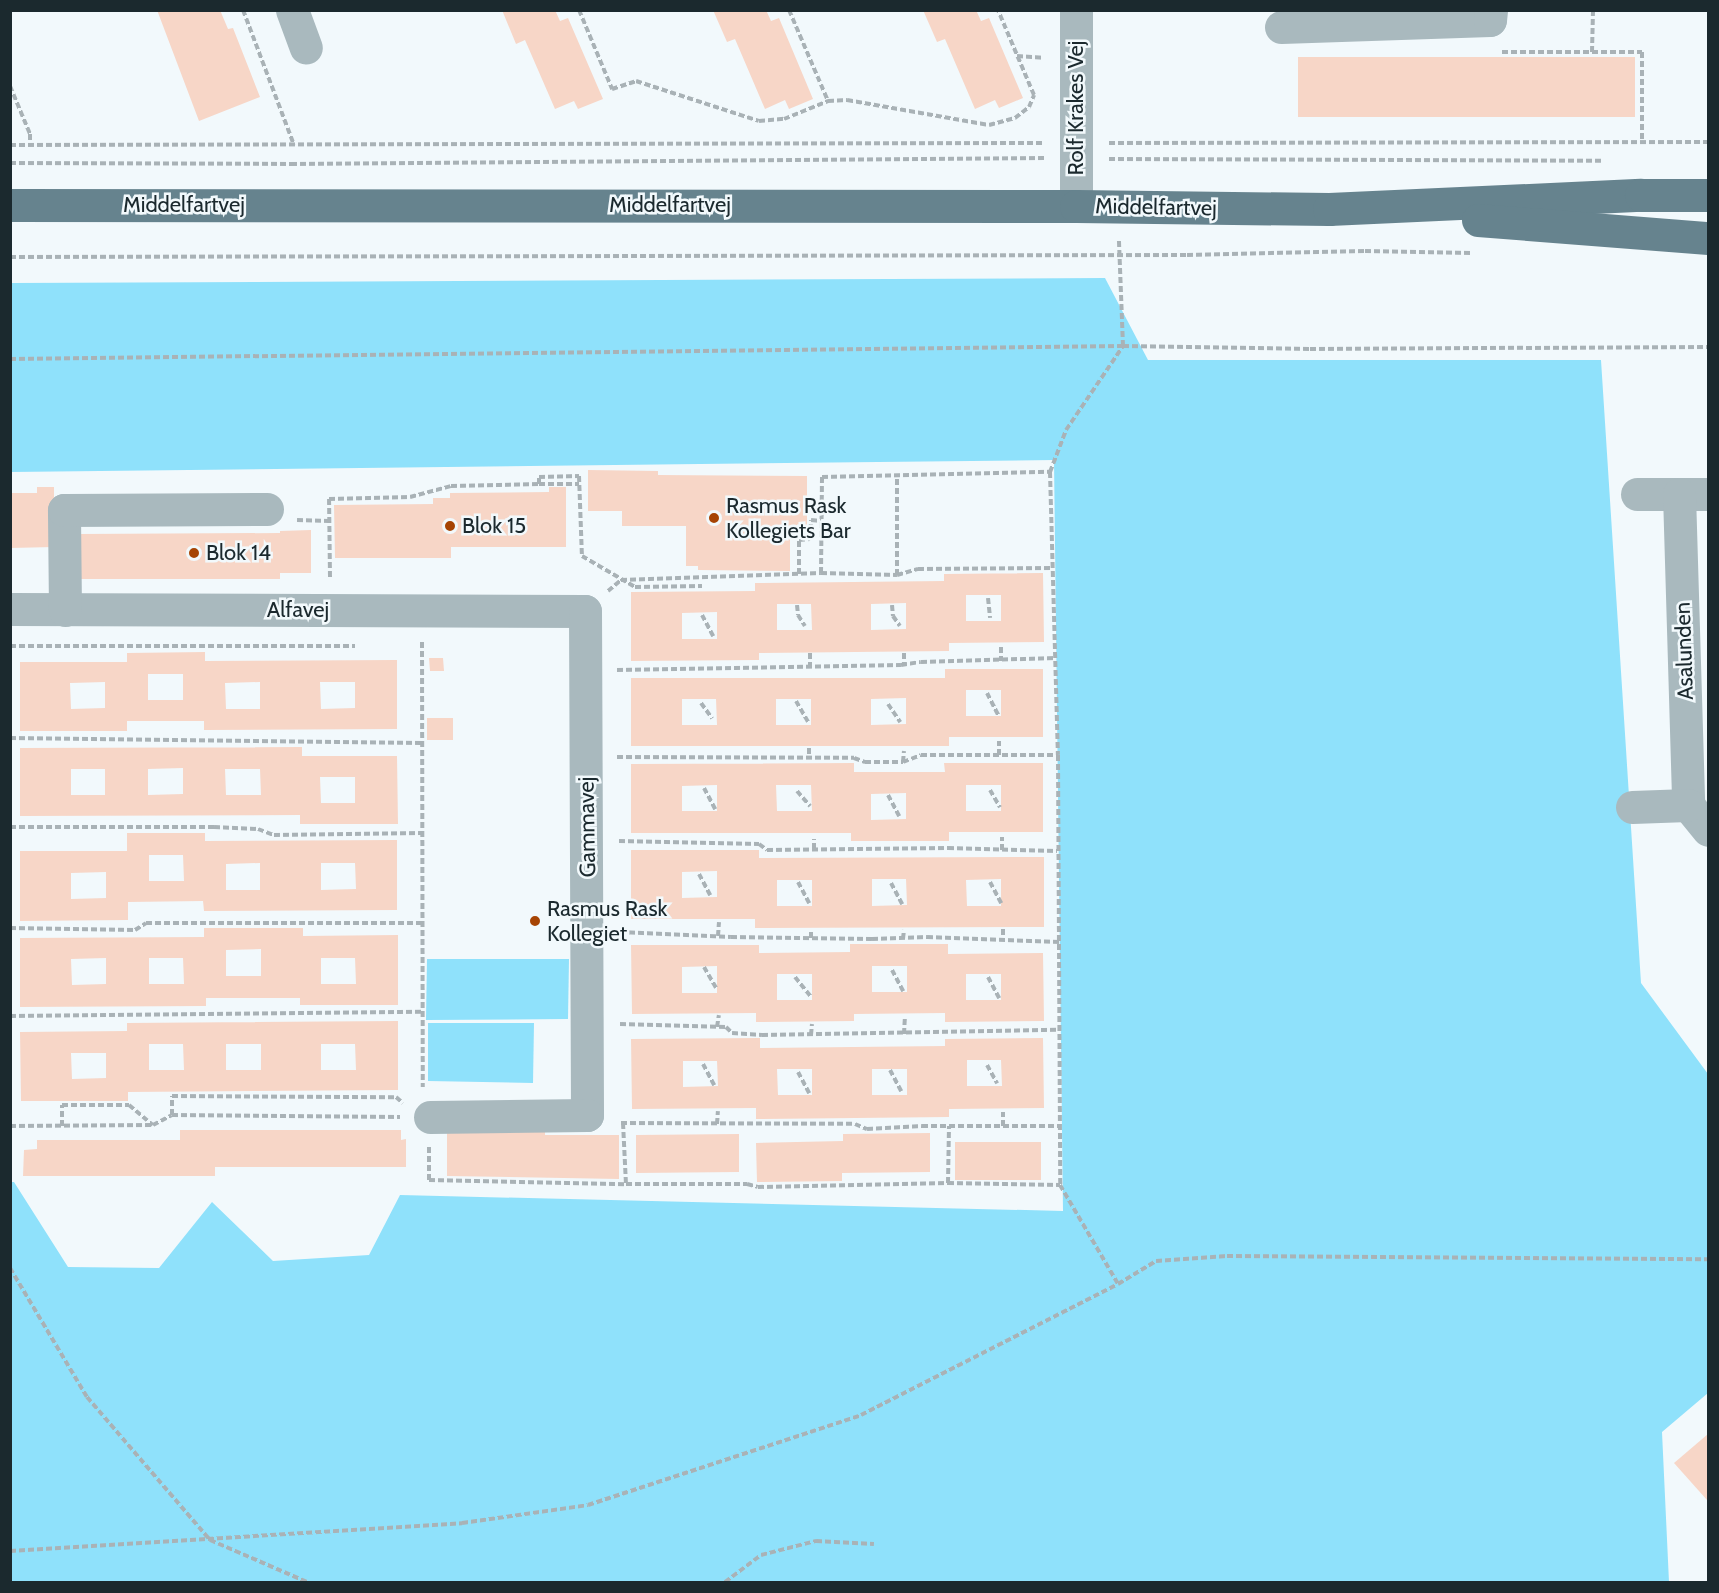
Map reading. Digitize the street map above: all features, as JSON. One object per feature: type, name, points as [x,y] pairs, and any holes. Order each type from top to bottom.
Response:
[{"type":"main road","name":"Middelfartvej","points":[[10,205],[1076,206],[1329,209],[1641,195],[1708,195]]},
{"type":"main road","name":"Middelfartvej","points":[[1329,209],[1708,238]]},
{"type":"street","points":[[292,10],[306,48]]},
{"type":"street","name":"Rolf Krakes Vej","points":[[1076,10],[1076,206]]},
{"type":"street","points":[[1281,27],[1490,20],[1491,10]]},
{"type":"street","points":[[1637,494],[1694,494]]},
{"type":"street","name":"Asalunden","points":[[1688,805],[1694,494]]},
{"type":"street","points":[[65,609],[64,510],[267,509]]},
{"type":"street","name":"Alfavej","points":[[10,609],[585,611]]},
{"type":"street","name":"Gammavej","points":[[585,611],[587,1023],[601,1119]]},
{"type":"street","points":[[1632,807],[1688,805],[1708,830]]},
{"type":"street","points":[[423,1110],[601,1119]]},
{"type":"path","points":[[243,10],[294,145]]},
{"type":"path","points":[[579,10],[612,89],[636,81],[759,121],[784,119],[828,101],[847,100],[989,125],[1015,118],[1029,107],[1034,95],[998,10]]},
{"type":"path","points":[[789,10],[828,101]]},
{"type":"path","points":[[1592,52],[1593,10]]},
{"type":"path","points":[[1496,52],[1642,52],[1642,142]]},
{"type":"path","points":[[10,86],[30,134],[30,145]]},
{"type":"path","points":[[10,163],[291,164],[1076,150],[1708,142]]},
{"type":"path","points":[[10,145],[1076,150],[1614,161]]},
{"type":"path","points":[[10,257],[1187,255],[1365,251],[1474,253]]},
{"type":"path","points":[[1118,1284],[1060,1185],[1057,1030],[1060,942],[1057,851],[1058,755],[1050,472],[1066,430],[1123,346],[1119,261]]},
{"type":"path","points":[[10,359],[1123,346],[1310,349],[1708,348]]},
{"type":"path","points":[[821,573],[822,477],[1050,472]]},
{"type":"path","points":[[897,475],[897,575]]},
{"type":"path","points":[[539,484],[539,477],[579,476],[582,555],[621,580],[635,587],[702,586]]},
{"type":"path","points":[[330,610],[329,499],[410,496],[451,486],[579,484]]},
{"type":"path","points":[[799,574],[799,540],[810,539],[811,520],[821,521]]},
{"type":"path","points":[[585,611],[621,580],[821,573],[897,575],[918,569],[1053,568]]},
{"type":"path","points":[[988,598],[990,618]]},
{"type":"path","points":[[797,605],[798,615],[806,626]]},
{"type":"path","points":[[892,605],[893,616],[900,626]]},
{"type":"path","points":[[422,610],[423,1110]]},
{"type":"path","points":[[702,615],[713,636]]},
{"type":"path","points":[[10,646],[302,646]]},
{"type":"path","points":[[1000,647],[1001,661]]},
{"type":"path","points":[[810,652],[810,665]]},
{"type":"path","points":[[904,653],[904,665]]},
{"type":"path","points":[[586,670],[904,665],[921,662],[1056,658]]},
{"type":"path","points":[[715,662],[715,668]]},
{"type":"path","points":[[987,693],[998,715]]},
{"type":"path","points":[[422,701],[430,701]]},
{"type":"path","points":[[796,701],[807,722]]},
{"type":"path","points":[[701,703],[712,718]]},
{"type":"path","points":[[888,704],[900,722]]},
{"type":"path","points":[[10,738],[422,743]]},
{"type":"path","points":[[999,741],[999,755]]},
{"type":"path","points":[[809,748],[809,758]]},
{"type":"path","points":[[713,749],[713,757]]},
{"type":"path","points":[[903,762],[904,752]]},
{"type":"path","points":[[586,757],[854,758],[866,762],[903,762],[921,755],[1058,755]]},
{"type":"path","points":[[422,783],[430,783]]},
{"type":"path","points":[[704,788],[715,809]]},
{"type":"path","points":[[990,790],[1000,807]]},
{"type":"path","points":[[797,791],[810,806]]},
{"type":"path","points":[[888,795],[899,816]]},
{"type":"path","points":[[10,827],[214,826],[258,829],[274,835],[422,832]]},
{"type":"path","points":[[716,842],[717,835]]},
{"type":"path","points":[[1002,837],[1002,850]]},
{"type":"path","points":[[814,839],[814,849]]},
{"type":"path","points":[[587,840],[759,844],[767,850],[1057,851]]},
{"type":"path","points":[[900,850],[901,842]]},
{"type":"path","points":[[699,874],[710,895]]},
{"type":"path","points":[[798,882],[809,903]]},
{"type":"path","points":[[990,882],[1000,903]]},
{"type":"path","points":[[891,883],[902,904]]},
{"type":"path","points":[[718,936],[719,922]]},
{"type":"path","points":[[10,928],[135,930],[146,923],[423,923]]},
{"type":"path","points":[[811,929],[811,938]]},
{"type":"path","points":[[1003,929],[1003,940]]},
{"type":"path","points":[[903,939],[904,930]]},
{"type":"path","points":[[588,931],[718,936],[903,939],[927,937],[1060,942]]},
{"type":"path","points":[[422,941],[429,941]]},
{"type":"path","points":[[704,967],[716,988]]},
{"type":"path","points":[[892,969],[903,991]]},
{"type":"path","points":[[795,977],[811,998]]},
{"type":"path","points":[[988,977],[999,998]]},
{"type":"path","points":[[10,1016],[422,1012]]},
{"type":"path","points":[[717,1027],[719,1015]]},
{"type":"path","points":[[904,1034],[905,1017]]},
{"type":"path","points":[[587,1023],[726,1027],[732,1032],[811,1035],[1057,1030]]},
{"type":"path","points":[[811,1035],[812,1024]]},
{"type":"path","points":[[1001,1024],[1001,1032]]},
{"type":"path","points":[[703,1064],[714,1085]]},
{"type":"path","points":[[987,1065],[997,1083]]},
{"type":"path","points":[[890,1070],[901,1091]]},
{"type":"path","points":[[798,1072],[809,1093]]},
{"type":"path","points":[[172,1115],[172,1096],[396,1096],[423,1110]]},
{"type":"path","points":[[62,1125],[62,1105],[129,1105],[153,1125]]},
{"type":"path","points":[[10,1126],[153,1125],[172,1115],[423,1110]]},
{"type":"path","points":[[717,1124],[718,1111]]},
{"type":"path","points":[[1003,1112],[1003,1126]]},
{"type":"path","points":[[601,1119],[623,1123],[811,1122],[855,1124],[867,1129],[1059,1126]]},
{"type":"path","points":[[904,1129],[905,1120]]},
{"type":"path","points":[[623,1123],[626,1184]]},
{"type":"path","points":[[948,1183],[949,1126]]},
{"type":"path","points":[[429,1180],[747,1184],[758,1187],[948,1183],[1060,1185]]},
{"type":"path","points":[[10,1551],[462,1523],[588,1505],[861,1415],[1118,1284],[1156,1261],[1227,1256],[1708,1259]]},
{"type":"path","points":[[10,1268],[87,1397],[210,1540],[307,1582]]},
{"type":"path","points":[[725,1582],[761,1556],[816,1541],[874,1544]]},
{"type":"shaded area","points":[[1105,278],[1148,360],[1601,360],[1641,983],[1708,1074],[1708,1393],[1662,1432],[1669,1582],[11,1582],[10,1182],[14,1182],[68,1267],[159,1268],[212,1202],[273,1261],[369,1255],[400,1195],[1063,1211],[1054,460],[11,472],[11,283]]},
{"type":"shaded area","points":[[427,959],[569,959],[568,1019],[426,1020]]},
{"type":"shaded area","points":[[428,1023],[534,1023],[533,1083],[428,1081]]},
{"type":"building","points":[[157,10],[220,10],[228,29],[233,28],[260,97],[199,121]]},
{"type":"building","points":[[502,10],[555,10],[560,21],[568,18],[603,99],[578,109],[574,101],[555,109],[525,40],[516,44]]},
{"type":"building","points":[[713,10],[766,10],[771,21],[779,18],[813,99],[789,109],[785,100],[765,109],[735,39],[727,42]]},
{"type":"building","points":[[923,10],[976,10],[981,21],[989,18],[1023,98],[999,108],[995,100],[975,109],[945,39],[937,42]]},
{"type":"building","points":[[1298,57],[1635,57],[1635,117],[1298,117]]},
{"type":"building","points":[[588,470],[658,471],[658,475],[807,476],[807,526],[790,527],[790,571],[698,570],[698,566],[686,566],[686,526],[622,526],[622,511],[588,511]]},
{"type":"building","points":[[37,487],[54,487],[54,547],[10,548],[10,493],[37,493]]},
{"type":"building","name":"Blok 15","points":[[549,487],[566,487],[566,547],[451,547],[451,558],[335,558],[334,505],[433,504],[433,498],[450,498],[450,493],[549,492]]},
{"type":"building","name":"Blok 14","points":[[311,530],[311,573],[280,573],[280,579],[78,579],[78,534],[280,533],[280,531]]},
{"type":"building","points":[[1043,573],[1044,642],[949,643],[949,651],[759,653],[759,660],[631,661],[631,592],[755,591],[755,583],[944,581],[944,574]],"holes":[[[966,595],[1001,595],[1001,621],[966,621]],[[906,603],[906,629],[871,630],[871,604]],[[777,604],[811,604],[812,630],[777,630]],[[717,612],[717,639],[682,639],[682,613]]]},
{"type":"building","points":[[205,652],[205,661],[397,660],[397,729],[204,730],[204,721],[127,721],[127,731],[20,731],[20,662],[127,662],[127,653]],"holes":[[[148,674],[183,674],[183,700],[148,700]],[[105,682],[105,708],[71,709],[70,683]],[[260,682],[260,709],[226,709],[225,683]],[[320,682],[355,682],[355,708],[321,709]]]},
{"type":"building","points":[[429,658],[443,658],[444,671],[430,671]]},
{"type":"building","points":[[945,669],[1043,669],[1043,737],[949,737],[949,746],[631,746],[631,678],[945,678]],"holes":[[[966,690],[1001,690],[1001,716],[966,716]],[[906,698],[906,724],[871,725],[871,699]],[[682,699],[716,699],[717,725],[682,725]],[[776,699],[811,699],[811,725],[776,725]]]},
{"type":"building","points":[[427,718],[453,718],[453,740],[427,740]]},
{"type":"building","points":[[302,747],[302,756],[397,756],[398,824],[300,824],[300,815],[20,816],[20,748]],"holes":[[[183,768],[183,794],[148,795],[148,769]],[[71,769],[105,769],[105,795],[71,795]],[[225,769],[260,769],[261,795],[226,795]],[[320,777],[355,777],[355,803],[321,803]]]},
{"type":"building","points":[[854,763],[854,772],[945,772],[944,763],[1043,763],[1043,832],[949,832],[949,841],[851,841],[851,833],[631,833],[631,764]],"holes":[[[717,785],[717,811],[682,811],[682,786]],[[776,785],[811,785],[812,811],[777,811]],[[966,785],[1001,785],[1001,811],[966,811]],[[906,793],[906,819],[871,820],[871,794]]]},
{"type":"building","points":[[127,833],[205,833],[205,841],[397,840],[397,910],[204,911],[203,901],[128,902],[128,920],[20,921],[20,851],[127,851]],"holes":[[[149,855],[183,855],[184,881],[149,881]],[[260,863],[260,890],[226,890],[226,864]],[[321,863],[355,863],[356,889],[321,890]],[[106,872],[106,898],[71,899],[71,873]]]},
{"type":"building","points":[[631,850],[759,850],[759,858],[1044,857],[1044,927],[755,928],[755,919],[631,919]],"holes":[[[717,871],[717,897],[682,898],[682,872]],[[872,879],[906,879],[907,905],[872,906]],[[1001,879],[1001,906],[967,906],[966,880]],[[777,880],[812,880],[812,906],[777,906]]]},
{"type":"building","points":[[204,928],[303,928],[303,936],[398,935],[398,1005],[300,1005],[300,998],[206,998],[206,1006],[20,1007],[20,938],[204,937]],"holes":[[[261,949],[261,976],[226,976],[226,950]],[[106,958],[106,984],[72,985],[71,959]],[[149,958],[183,958],[184,984],[149,984]],[[321,958],[355,958],[356,984],[321,984]]]},
{"type":"building","points":[[850,944],[948,944],[948,954],[1043,953],[1044,1021],[945,1022],[945,1013],[854,1014],[854,1021],[756,1022],[756,1013],[632,1014],[631,945],[759,945],[759,953],[850,952]],"holes":[[[717,966],[717,993],[682,993],[682,967]],[[872,966],[907,966],[907,992],[872,992]],[[777,974],[812,974],[812,1000],[777,1000]],[[966,974],[1001,974],[1001,1000],[966,1000]]]},
{"type":"building","points":[[398,1021],[398,1090],[128,1092],[128,1101],[21,1101],[20,1032],[127,1031],[127,1023]],"holes":[[[149,1044],[183,1044],[184,1070],[149,1070]],[[226,1044],[261,1044],[261,1070],[226,1070]],[[321,1044],[355,1044],[356,1070],[321,1070]],[[71,1053],[106,1053],[106,1078],[72,1079]]]},
{"type":"building","points":[[760,1038],[760,1048],[945,1046],[945,1039],[1043,1038],[1044,1108],[949,1109],[949,1117],[756,1119],[756,1108],[632,1109],[631,1039]],"holes":[[[967,1060],[1001,1060],[1002,1086],[967,1086]],[[683,1061],[717,1061],[718,1086],[683,1087]],[[777,1069],[812,1069],[812,1095],[778,1095]],[[872,1069],[907,1069],[907,1095],[872,1095]]]},
{"type":"building","points":[[447,1125],[545,1125],[545,1135],[619,1135],[619,1179],[447,1176]]},
{"type":"building","points":[[180,1130],[401,1130],[401,1140],[406,1139],[406,1167],[215,1167],[215,1176],[23,1176],[24,1150],[37,1149],[37,1140],[180,1140]]},
{"type":"building","points":[[930,1133],[930,1172],[842,1173],[842,1181],[757,1182],[756,1143],[843,1141],[843,1134]]},
{"type":"building","points":[[739,1134],[739,1172],[636,1173],[636,1135]]},
{"type":"building","points":[[955,1142],[1041,1142],[1041,1180],[955,1180]]},
{"type":"building","points":[[1708,1434],[1708,1499],[1707,1500],[1674,1463]]},
{"type":"place","name":"Rasmus Rask Kollegiets Bar","points":[[714,518]]},
{"type":"place","name":"Blok 15","points":[[450,526]]},
{"type":"place","name":"Blok 14","points":[[194,553]]},
{"type":"place","name":"Rasmus Rask Kollegiet","points":[[535,921]]}]
